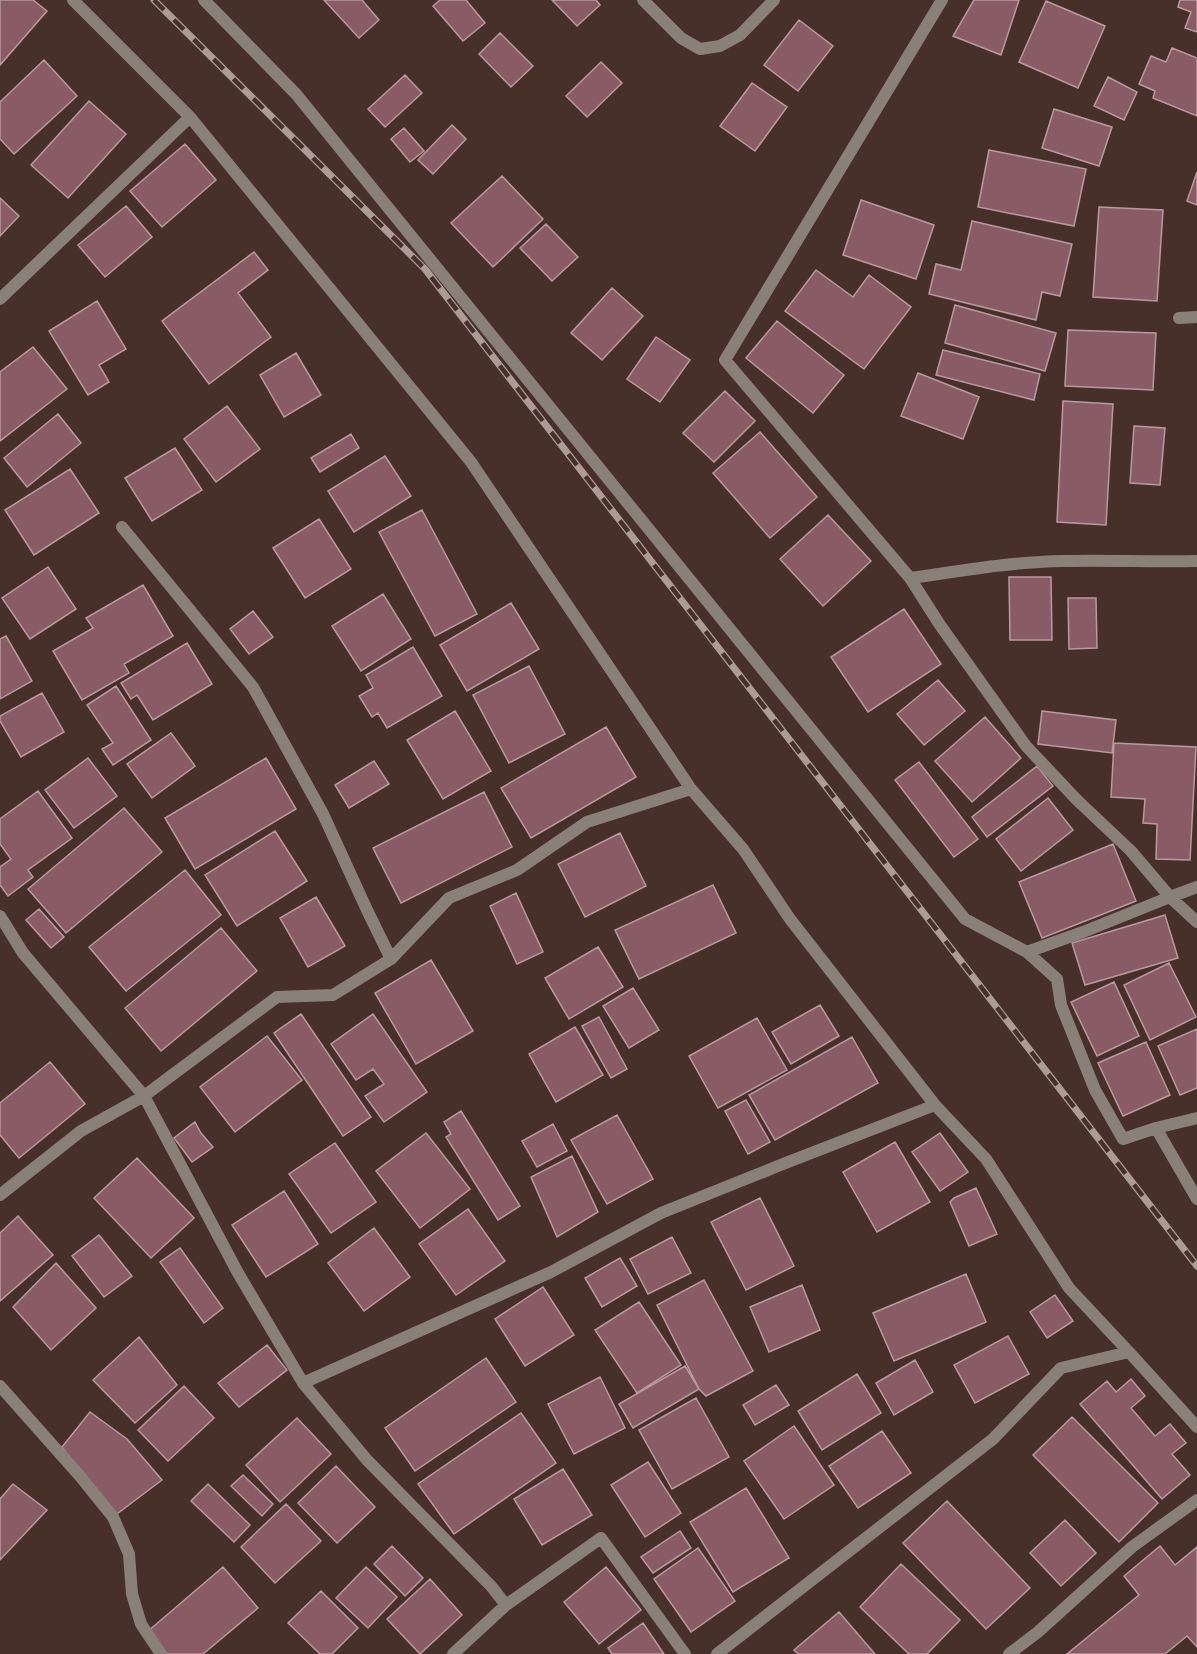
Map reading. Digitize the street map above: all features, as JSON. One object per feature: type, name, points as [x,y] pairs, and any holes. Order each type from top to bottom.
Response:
[{"type":"street","points":[[73,0],[190,117],[471,462],[691,789],[742,849],[790,919],[935,1105],[986,1159],[1069,1288],[1197,1427]]},
{"type":"street","points":[[204,0],[296,94],[965,919],[1027,952],[1057,979],[1061,1005],[1095,1090],[1123,1139],[1197,1118]]},
{"type":"street","points":[[644,0],[681,38],[700,49],[720,46],[740,35],[774,0]]},
{"type":"street","points":[[942,0],[724,360],[910,578],[1026,746],[1077,800],[1131,851],[1170,897],[1197,922]]},
{"type":"street","points":[[0,299],[190,117]]},
{"type":"street","points":[[1179,318],[1197,317]]},
{"type":"street","points":[[122,527],[254,687],[323,814],[391,959]]},
{"type":"street","points":[[910,578],[1017,563],[1197,561]]},
{"type":"street","points":[[0,1195],[81,1131],[144,1096],[277,997],[333,995],[391,959],[449,898],[517,870],[587,822],[691,789]]},
{"type":"street","points":[[1027,952],[1197,887]]},
{"type":"street","points":[[0,916],[22,953],[144,1096],[238,1273],[303,1383],[367,1460],[491,1586],[506,1605]]},
{"type":"street","points":[[303,1383],[551,1272],[661,1213],[935,1105]]},
{"type":"street","points":[[1156,1128],[1197,1199]]},
{"type":"street","points":[[717,1654],[993,1439],[1061,1368],[1129,1352]]},
{"type":"street","points":[[0,1386],[79,1474],[112,1517],[129,1554],[132,1594],[141,1624],[161,1654]]},
{"type":"street","points":[[1009,1654],[1038,1632],[1132,1547],[1197,1500]]},
{"type":"street","points":[[453,1654],[506,1605],[601,1538],[685,1654]]},
{"type":"building","points":[[0,0],[33,0],[47,11],[0,65]]},
{"type":"building","points":[[324,0],[362,0],[379,20],[359,38]]},
{"type":"building","points":[[440,0],[466,0],[485,23],[463,41],[433,6]]},
{"type":"building","points":[[552,0],[596,0],[600,5],[577,26]]},
{"type":"building","points":[[974,0],[1019,0],[1001,55],[953,36]]},
{"type":"building","points":[[1180,0],[1197,0],[1197,32],[1185,28],[1191,12],[1178,7]]},
{"type":"building","points":[[1046,1],[1105,26],[1078,88],[1019,62]]},
{"type":"building","points":[[799,20],[833,46],[798,91],[764,65]]},
{"type":"building","points":[[500,33],[533,66],[511,87],[479,54]]},
{"type":"building","points":[[1172,48],[1197,58],[1197,116],[1153,98],[1155,91],[1139,84],[1151,56],[1166,62]]},
{"type":"building","points":[[44,60],[77,96],[14,154],[0,139],[0,102]]},
{"type":"building","points":[[601,62],[622,83],[587,117],[566,96]]},
{"type":"building","points":[[405,75],[422,93],[385,127],[368,109]]},
{"type":"building","points":[[1108,77],[1137,92],[1124,120],[1094,106]]},
{"type":"building","points":[[752,83],[787,107],[755,151],[720,126]]},
{"type":"building","points":[[89,101],[126,134],[68,198],[31,165]]},
{"type":"building","points":[[1054,109],[1112,127],[1099,166],[1042,148]]},
{"type":"building","points":[[452,125],[466,139],[433,174],[418,160]]},
{"type":"building","points":[[404,128],[424,151],[410,162],[391,139]]},
{"type":"building","points":[[185,144],[216,180],[162,227],[130,191]]},
{"type":"building","points":[[989,150],[1086,169],[1074,226],[978,207]]},
{"type":"building","points":[[1197,172],[1197,205],[1187,201]]},
{"type":"building","points":[[502,176],[543,219],[493,267],[451,223]]},
{"type":"building","points":[[0,198],[19,216],[0,236]]},
{"type":"building","points":[[861,200],[934,225],[916,279],[843,255]]},
{"type":"building","points":[[126,206],[152,237],[105,277],[78,245]]},
{"type":"building","points":[[1099,207],[1163,210],[1157,301],[1093,297]]},
{"type":"building","points":[[972,221],[1072,244],[1060,296],[1042,292],[1036,320],[929,294],[936,264],[961,270]]},
{"type":"building","points":[[546,224],[578,257],[552,281],[520,248]]},
{"type":"building","points":[[254,252],[268,270],[238,293],[271,337],[209,384],[162,321]]},
{"type":"building","points":[[816,270],[853,297],[869,275],[911,307],[864,369],[785,311]]},
{"type":"building","points":[[612,288],[643,316],[602,360],[571,333]]},
{"type":"building","points":[[97,301],[126,349],[99,365],[109,382],[88,395],[49,331]]},
{"type":"building","points":[[955,305],[1056,333],[1045,371],[945,343]]},
{"type":"building","points":[[777,321],[844,375],[813,413],[746,358]]},
{"type":"building","points":[[1068,330],[1156,333],[1153,390],[1065,386]]},
{"type":"building","points":[[656,337],[690,360],[660,402],[627,379]]},
{"type":"building","points":[[33,347],[67,389],[0,441],[0,372]]},
{"type":"building","points":[[943,350],[1040,374],[1034,400],[936,375]]},
{"type":"building","points":[[296,353],[321,395],[284,417],[260,375]]},
{"type":"building","points":[[918,373],[979,397],[963,439],[901,416]]},
{"type":"building","points":[[725,391],[755,421],[714,462],[683,433]]},
{"type":"building","points":[[1063,401],[1113,404],[1106,525],[1057,522]]},
{"type":"building","points":[[227,406],[260,449],[216,482],[184,439]]},
{"type":"building","points":[[58,414],[81,443],[27,487],[4,458]]},
{"type":"building","points":[[1134,426],[1165,428],[1160,485],[1130,483]]},
{"type":"building","points":[[760,432],[817,497],[770,538],[713,473]]},
{"type":"building","points":[[351,434],[359,448],[320,472],[311,458]]},
{"type":"building","points":[[175,448],[202,490],[152,521],[125,478]]},
{"type":"building","points":[[385,456],[411,496],[354,532],[328,491]]},
{"type":"building","points":[[70,469],[99,513],[34,555],[5,510]]},
{"type":"building","points":[[422,510],[477,614],[435,636],[379,532]]},
{"type":"building","points":[[828,515],[871,561],[823,606],[780,559]]},
{"type":"building","points":[[319,519],[351,569],[305,598],[273,548]]},
{"type":"building","points":[[48,567],[76,609],[30,639],[2,598]]},
{"type":"building","points":[[1009,577],[1051,577],[1052,640],[1010,640]]},
{"type":"building","points":[[143,585],[173,636],[124,664],[129,673],[82,700],[53,651],[93,628],[86,618]]},
{"type":"building","points":[[383,594],[411,639],[361,671],[332,626]]},
{"type":"building","points":[[1068,598],[1096,598],[1097,648],[1069,649]]},
{"type":"building","points":[[511,603],[539,649],[467,691],[440,645]]},
{"type":"building","points":[[904,609],[941,664],[868,712],[831,657]]},
{"type":"building","points":[[253,611],[273,637],[249,654],[230,629]]},
{"type":"building","points":[[6,636],[32,681],[0,699],[0,639]]},
{"type":"building","points":[[187,643],[212,684],[153,720],[137,695],[131,699],[121,683]]},
{"type":"building","points":[[413,647],[442,696],[387,728],[378,713],[372,717],[359,696],[373,688],[366,675]]},
{"type":"building","points":[[529,666],[565,734],[509,763],[473,695]]},
{"type":"building","points":[[938,680],[965,711],[924,745],[897,714]]},
{"type":"building","points":[[116,686],[151,740],[113,765],[102,749],[113,743],[87,705]]},
{"type":"building","points":[[42,693],[64,732],[21,757],[0,721],[0,716]]},
{"type":"building","points":[[455,711],[491,771],[443,799],[407,740]]},
{"type":"building","points":[[1042,711],[1116,720],[1112,753],[1038,744]]},
{"type":"building","points":[[985,717],[1021,758],[972,802],[935,761]]},
{"type":"building","points":[[606,727],[636,777],[531,838],[501,788]]},
{"type":"building","points":[[171,733],[195,766],[152,798],[127,764]]},
{"type":"building","points":[[1114,743],[1196,747],[1190,860],[1156,859],[1157,824],[1143,823],[1145,799],[1111,797]]},
{"type":"building","points":[[88,758],[117,796],[74,828],[45,790]]},
{"type":"building","points":[[266,758],[296,809],[195,869],[165,818]]},
{"type":"building","points":[[374,761],[389,784],[349,808],[335,785]]},
{"type":"building","points":[[919,762],[978,839],[954,857],[895,780]]},
{"type":"building","points":[[1037,766],[1053,786],[987,837],[972,817]]},
{"type":"building","points":[[38,791],[72,838],[28,870],[33,877],[8,896],[0,885],[0,867],[11,859],[0,844],[0,819]]},
{"type":"building","points":[[484,792],[512,847],[401,903],[373,848]]},
{"type":"building","points":[[1048,798],[1073,830],[1021,871],[996,839]]},
{"type":"building","points":[[124,808],[162,852],[66,933],[28,889]]},
{"type":"building","points":[[275,831],[307,881],[237,926],[205,875]]},
{"type":"building","points":[[620,833],[646,886],[585,917],[558,864]]},
{"type":"building","points":[[1113,844],[1136,901],[1042,938],[1019,882]]},
{"type":"building","points":[[185,870],[221,915],[126,991],[89,947]]},
{"type":"building","points":[[713,885],[736,933],[639,979],[615,930]]},
{"type":"building","points":[[516,893],[543,952],[517,964],[490,906]]},
{"type":"building","points":[[316,897],[345,946],[308,967],[280,918]]},
{"type":"building","points":[[39,909],[64,937],[51,948],[26,920]]},
{"type":"building","points":[[1165,915],[1178,958],[1085,985],[1072,943]]},
{"type":"building","points":[[221,928],[257,971],[161,1051],[125,1008]]},
{"type":"building","points":[[598,947],[623,987],[569,1019],[545,978]]},
{"type":"building","points":[[431,960],[473,1031],[416,1064],[375,993]]},
{"type":"building","points":[[1169,963],[1196,1017],[1150,1040],[1124,985]]},
{"type":"building","points":[[1114,982],[1139,1036],[1097,1056],[1071,1002]]},
{"type":"building","points":[[633,988],[659,1030],[629,1048],[603,1006]]},
{"type":"building","points":[[820,1005],[839,1036],[791,1064],[772,1032]]},
{"type":"building","points":[[301,1014],[371,1117],[343,1136],[274,1033]]},
{"type":"building","points":[[373,1014],[427,1092],[384,1122],[365,1096],[384,1084],[373,1069],[356,1080],[331,1044]]},
{"type":"building","points":[[599,1017],[627,1069],[611,1078],[582,1026]]},
{"type":"building","points":[[757,1018],[787,1070],[718,1108],[689,1056]]},
{"type":"building","points":[[575,1027],[603,1075],[556,1102],[529,1054]]},
{"type":"building","points":[[1197,1029],[1197,1088],[1180,1095],[1158,1046]]},
{"type":"building","points":[[267,1036],[302,1080],[235,1132],[200,1087]]},
{"type":"building","points":[[852,1037],[878,1083],[775,1140],[749,1095]]},
{"type":"building","points":[[1146,1042],[1170,1095],[1123,1116],[1098,1063]]},
{"type":"building","points":[[50,1062],[85,1104],[19,1158],[0,1135],[0,1103]]},
{"type":"building","points":[[746,1100],[770,1142],[748,1154],[725,1111]]},
{"type":"building","points":[[461,1111],[520,1206],[498,1220],[446,1137],[451,1134],[444,1122]]},
{"type":"building","points":[[617,1115],[653,1179],[607,1204],[571,1140]]},
{"type":"building","points":[[195,1122],[213,1147],[192,1162],[174,1138]]},
{"type":"building","points":[[553,1124],[567,1151],[537,1167],[522,1141]]},
{"type":"building","points":[[426,1133],[470,1189],[420,1228],[376,1171]]},
{"type":"building","points":[[940,1133],[968,1172],[940,1191],[912,1152]]},
{"type":"building","points":[[895,1142],[930,1202],[877,1232],[843,1172]]},
{"type":"building","points":[[335,1143],[376,1202],[331,1233],[289,1174]]},
{"type":"building","points":[[572,1156],[598,1212],[557,1237],[531,1177]]},
{"type":"building","points":[[137,1158],[194,1218],[151,1258],[94,1198]]},
{"type":"building","points":[[976,1188],[997,1234],[969,1246],[950,1202]]},
{"type":"building","points":[[284,1191],[318,1244],[266,1277],[232,1225]]},
{"type":"building","points":[[760,1198],[794,1266],[746,1290],[711,1222]]},
{"type":"building","points":[[468,1209],[505,1261],[456,1295],[419,1244]]},
{"type":"building","points":[[18,1216],[53,1255],[0,1301],[0,1233]]},
{"type":"building","points":[[374,1228],[410,1277],[364,1311],[328,1263]]},
{"type":"building","points":[[99,1235],[132,1276],[104,1297],[72,1256]]},
{"type":"building","points":[[672,1237],[691,1273],[648,1294],[630,1259]]},
{"type":"building","points":[[180,1248],[223,1308],[204,1323],[160,1262]]},
{"type":"building","points":[[620,1258],[637,1286],[602,1307],[585,1278]]},
{"type":"building","points":[[56,1263],[96,1308],[51,1350],[13,1307]]},
{"type":"building","points":[[966,1274],[986,1322],[894,1361],[873,1313]]},
{"type":"building","points":[[704,1280],[753,1371],[706,1396],[699,1389],[657,1305]]},
{"type":"building","points":[[802,1285],[820,1330],[769,1352],[750,1307]]},
{"type":"building","points":[[543,1287],[574,1335],[525,1366],[495,1319]]},
{"type":"building","points":[[1055,1295],[1073,1321],[1047,1338],[1030,1312]]},
{"type":"building","points":[[639,1302],[681,1365],[637,1393],[595,1330]]},
{"type":"building","points":[[1008,1336],[1029,1374],[975,1403],[954,1365]]},
{"type":"building","points":[[139,1337],[177,1385],[135,1423],[93,1380]]},
{"type":"building","points":[[267,1345],[287,1370],[239,1407],[218,1383]]},
{"type":"building","points":[[486,1358],[516,1402],[415,1471],[385,1428]]},
{"type":"building","points":[[915,1360],[933,1392],[894,1415],[876,1383]]},
{"type":"building","points":[[685,1366],[699,1389],[633,1428],[619,1404]]},
{"type":"building","points":[[857,1374],[881,1413],[822,1450],[798,1411]]},
{"type":"building","points":[[600,1377],[625,1428],[574,1454],[548,1404]]},
{"type":"building","points":[[1131,1379],[1145,1396],[1131,1408],[1155,1436],[1170,1424],[1186,1443],[1172,1454],[1190,1475],[1162,1499],[1080,1404],[1107,1381],[1116,1392]]},
{"type":"building","points":[[776,1385],[789,1405],[755,1425],[743,1405]]},
{"type":"building","points":[[184,1386],[214,1418],[168,1461],[138,1430]]},
{"type":"building","points":[[696,1398],[729,1457],[672,1489],[639,1430]]},
{"type":"building","points":[[90,1412],[127,1439],[162,1480],[113,1517],[62,1447]]},
{"type":"building","points":[[521,1413],[556,1463],[454,1534],[418,1484]]},
{"type":"building","points":[[1072,1417],[1158,1503],[1119,1542],[1033,1455]]},
{"type":"building","points":[[297,1418],[331,1454],[280,1502],[246,1465]]},
{"type":"building","points":[[794,1426],[834,1485],[784,1519],[744,1461]]},
{"type":"building","points":[[882,1431],[911,1473],[858,1508],[829,1466]]},
{"type":"building","points":[[648,1462],[681,1513],[645,1537],[611,1485]]},
{"type":"building","points":[[336,1466],[375,1507],[337,1543],[298,1503]]},
{"type":"building","points":[[563,1469],[592,1515],[542,1545],[514,1499]]},
{"type":"building","points":[[243,1475],[273,1504],[262,1516],[231,1486]]},
{"type":"building","points":[[13,1484],[47,1510],[0,1560],[0,1499]]},
{"type":"building","points":[[208,1484],[250,1525],[234,1542],[191,1501]]},
{"type":"building","points":[[746,1488],[789,1558],[733,1592],[690,1522]]},
{"type":"building","points":[[947,1501],[1030,1588],[986,1629],[903,1543]]},
{"type":"building","points":[[286,1504],[321,1541],[275,1583],[241,1547]]},
{"type":"building","points":[[1065,1520],[1096,1553],[1061,1586],[1030,1553]]},
{"type":"building","points":[[680,1531],[691,1548],[653,1573],[641,1557]]},
{"type":"building","points":[[392,1546],[423,1578],[405,1596],[374,1564]]},
{"type":"building","points":[[1160,1546],[1175,1565],[1197,1547],[1197,1647],[1187,1636],[1165,1654],[1067,1654],[1139,1595],[1124,1576]]},
{"type":"building","points":[[698,1548],[735,1601],[691,1632],[654,1579]]},
{"type":"building","points":[[901,1564],[960,1620],[927,1654],[909,1654],[860,1607]]},
{"type":"building","points":[[223,1567],[258,1608],[203,1654],[166,1654],[147,1632]]},
{"type":"building","points":[[366,1567],[397,1597],[368,1628],[336,1598]]},
{"type":"building","points":[[606,1567],[641,1610],[599,1644],[564,1602]]},
{"type":"building","points":[[430,1579],[462,1615],[420,1654],[387,1619]]},
{"type":"building","points":[[321,1591],[358,1628],[332,1654],[320,1654],[288,1623]]},
{"type":"building","points":[[839,1612],[875,1654],[798,1654],[794,1650]]},
{"type":"building","points":[[643,1623],[664,1654],[612,1654],[608,1648]]},
{"type":"railway","points":[[154,0],[425,269],[1197,1266]]}]
